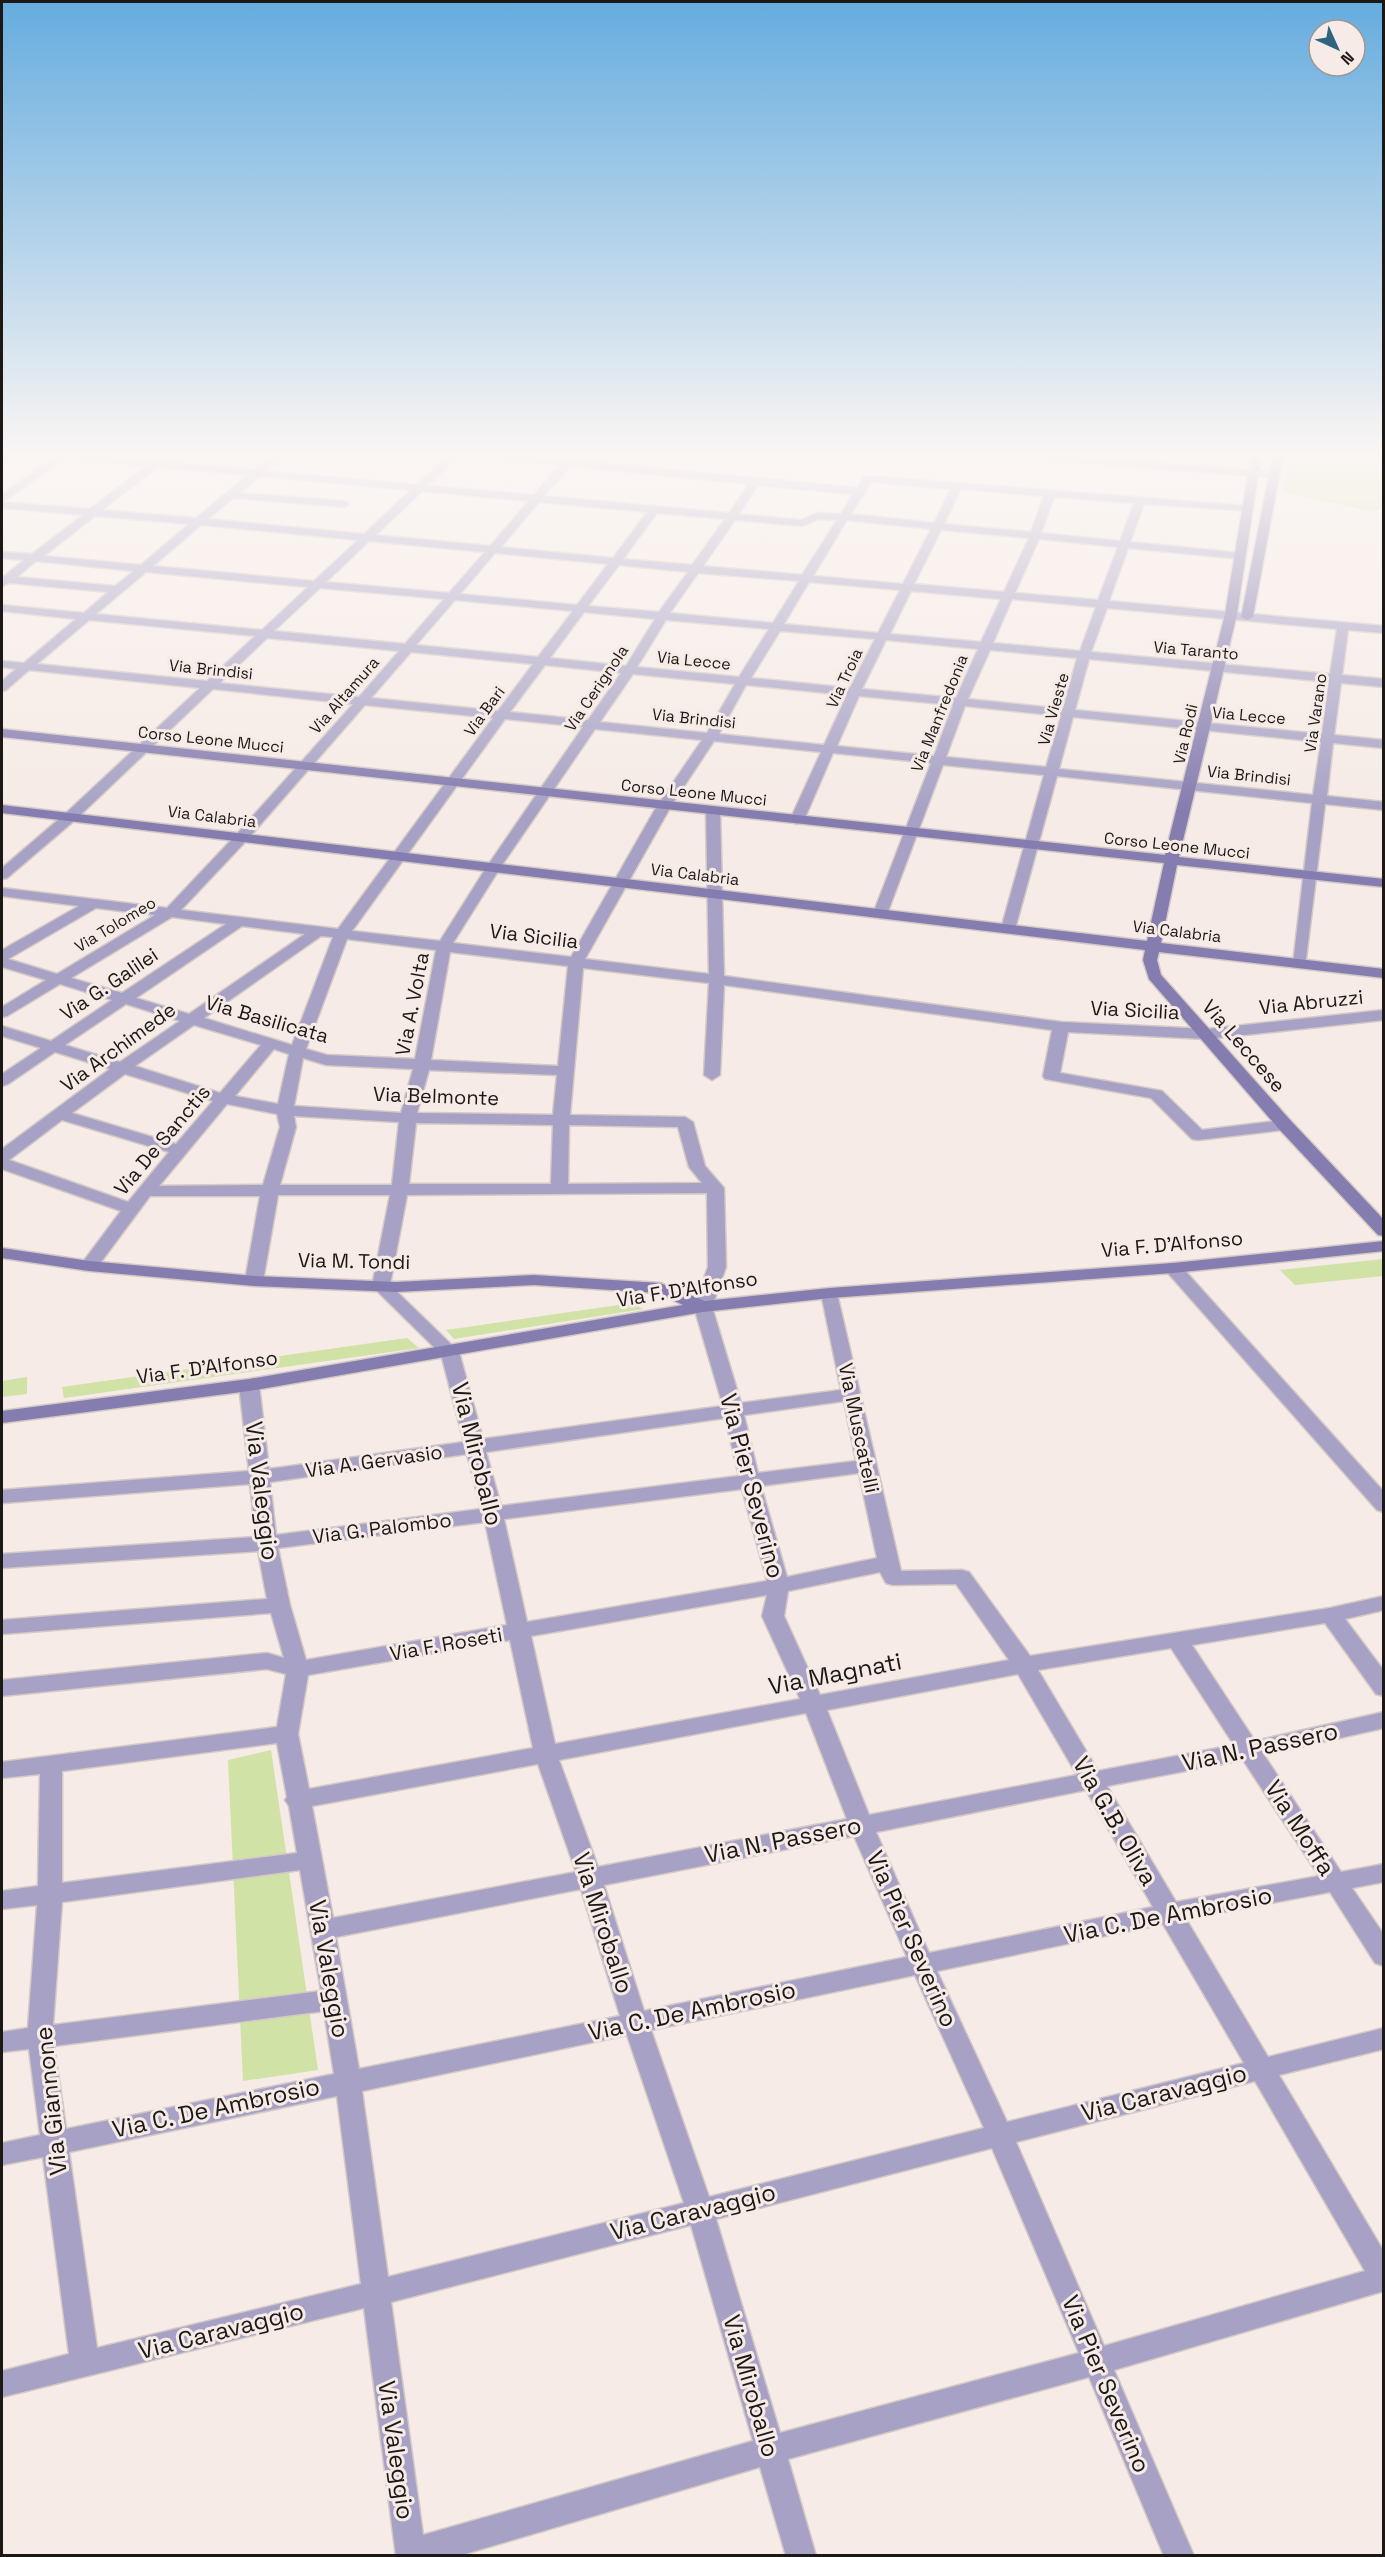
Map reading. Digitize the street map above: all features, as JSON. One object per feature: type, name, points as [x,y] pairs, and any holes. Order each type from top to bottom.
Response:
[{"type":"street","points":[[2,687],[135,574]]},
{"type":"street","name":"Via Taranto","points":[[208,574],[1383,683]]},
{"type":"street","points":[[2,874],[70,817],[263,634],[330,574]]},
{"type":"street","name":"Via Altamura","points":[[304,766],[471,574]]},
{"type":"street","name":"Via Bari","points":[[254,1281],[270,1190],[288,1127],[285,1110],[297,1051],[341,935],[606,574]]},
{"type":"street","name":"Via Cerignola","points":[[547,793],[692,574]]},
{"type":"street","points":[[762,574],[1102,605],[1231,614],[1383,630]]},
{"type":"street","points":[[559,1188],[561,1120],[576,962],[664,806],[711,736],[742,681],[810,574]]},
{"type":"street","name":"Via Troia","points":[[797,820],[854,693],[912,574]]},
{"type":"street","name":"Via Manfredonia","points":[[880,914],[960,703],[1018,574]]},
{"type":"street","name":"Via Vieste","points":[[1008,929],[1070,714],[1084,657],[1113,574]]},
{"type":"street","name":"Via Rodi","points":[[1171,861],[1231,614],[1238,574]]},
{"type":"street","points":[[1247,617],[1255,574]]},
{"type":"street","points":[[4,581],[117,590]]},
{"type":"street","name":"Via Lecce","points":[[2,608],[541,663],[1383,744]]},
{"type":"street","name":"Via Varano","points":[[1300,964],[1309,876],[1343,626]]},
{"type":"street","name":"Via Brindisi","points":[[2,664],[1383,806]]},
{"type":"street","name":"Corso Leone Mucci","points":[[2,733],[452,784],[1383,883]]},
{"type":"street","name":"Via Tolomeo","points":[[2,1013],[171,912],[241,838],[304,766]]},
{"type":"street","name":"Via A. Volta","points":[[381,1286],[400,1189],[408,1118],[422,1066],[444,946],[493,868],[547,793]]},
{"type":"street","name":"Via Calabria","points":[[2,809],[396,858],[1383,974]]},
{"type":"street","points":[[712,1075],[717,980],[713,894],[713,811]]},
{"type":"street","name":"Via Leccese","points":[[1171,861],[1150,960],[1154,976],[1285,1125],[1383,1231]]},
{"type":"street","name":"Via Sicilia","points":[[2,892],[576,962],[1061,1027],[1207,1034]]},
{"type":"street","points":[[2,956],[94,903]]},
{"type":"street","name":"Via G. Galilei","points":[[2,1081],[240,921]]},
{"type":"street","name":"Via Archimede","points":[[2,1157],[123,1068],[318,931]]},
{"type":"street","name":"Via Basilicata","points":[[2,962],[326,1059],[422,1066],[565,1071]]},
{"type":"street","name":"Via Abruzzi","points":[[1207,1034],[1383,1015]]},
{"type":"street","points":[[1061,1027],[1051,1076],[1156,1094],[1198,1135],[1285,1125]]},
{"type":"street","name":"Via Belmonte","points":[[2,1031],[224,1099],[285,1110],[408,1118],[685,1122],[697,1167],[715,1188]]},
{"type":"street","name":"Via De Sanctis","points":[[89,1266],[145,1191],[271,1043]]},
{"type":"street","points":[[59,1114],[180,1150]]},
{"type":"street","points":[[2,1163],[132,1209]]},
{"type":"street","points":[[145,1191],[715,1188],[717,1267],[703,1307]]},
{"type":"street","name":"Via F. D'Alfonso","points":[[2,1417],[249,1385],[450,1353],[703,1307],[830,1293],[1173,1268],[1383,1246]]},
{"type":"street","name":"Via M. Tondi","points":[[2,1253],[89,1266],[254,1281],[381,1286],[534,1280],[660,1288],[703,1307]]},
{"type":"street","points":[[1173,1268],[1383,1505]]},
{"type":"street","points":[[381,1286],[450,1353]]},
{"type":"street","name":"Via Muscatelli","points":[[830,1293],[888,1563]]},
{"type":"street","name":"Via Pier Severino","points":[[703,1307],[733,1409],[779,1586],[773,1617],[814,1705],[861,1825],[1000,2135],[1179,2556]]},
{"type":"street","name":"Via Miroballo","points":[[450,1353],[493,1514],[546,1755],[590,1878],[635,2022],[700,2211],[801,2556]]},
{"type":"street","name":"Via Valeggio","points":[[249,1385],[267,1543],[279,1605],[298,1669],[287,1734],[348,2081],[411,2555]]},
{"type":"street","name":"Via A. Gervasio","points":[[2,1496],[260,1477],[852,1394]]},
{"type":"street","name":"Via G. Palombo","points":[[2,1561],[267,1543],[867,1466]]},
{"type":"street","name":"Via G.B. Oliva","points":[[888,1563],[893,1578],[963,1576],[1024,1665],[1383,2278]]},
{"type":"street","name":"Via F. Roseti","points":[[2,1688],[267,1661],[298,1669],[779,1586],[888,1563]]},
{"type":"street","name":"Via Magnati","points":[[297,1800],[1024,1665],[1330,1615],[1383,1602]]},
{"type":"street","points":[[2,1627],[279,1605]]},
{"type":"street","points":[[1330,1615],[1383,1688]]},
{"type":"street","name":"Via Moffa","points":[[1177,1640],[1383,1956]]},
{"type":"street","name":"Via N. Passero","points":[[323,1930],[1250,1750],[1383,1720]]},
{"type":"street","points":[[2,1770],[287,1734]]},
{"type":"street","name":"Via Giannone","points":[[51,1764],[50,1894],[40,2037],[85,2364]]},
{"type":"street","points":[[2,1900],[309,1860]]},
{"type":"street","name":"Via C. De Ambrosio","points":[[2,2154],[1169,1913],[1383,1873]]},
{"type":"street","points":[[2,2042],[334,1999]]},
{"type":"street","name":"Via Caravaggio","points":[[2,2384],[375,2294],[1383,2038]]},
{"type":"street","points":[[411,2555],[770,2450],[1096,2362],[1383,2278]]},
{"type":"green space","points":[[1383,1259],[1383,1276],[1295,1285],[1280,1270]]},
{"type":"green space","points":[[632,1303],[643,1309],[454,1339],[446,1330]]},
{"type":"green space","points":[[407,1338],[419,1348],[64,1398],[62,1387]]},
{"type":"green space","points":[[27,1377],[27,1394],[2,1397],[2,1381]]},
{"type":"green space","points":[[271,1750],[318,2070],[243,2081],[228,1760]]}]
